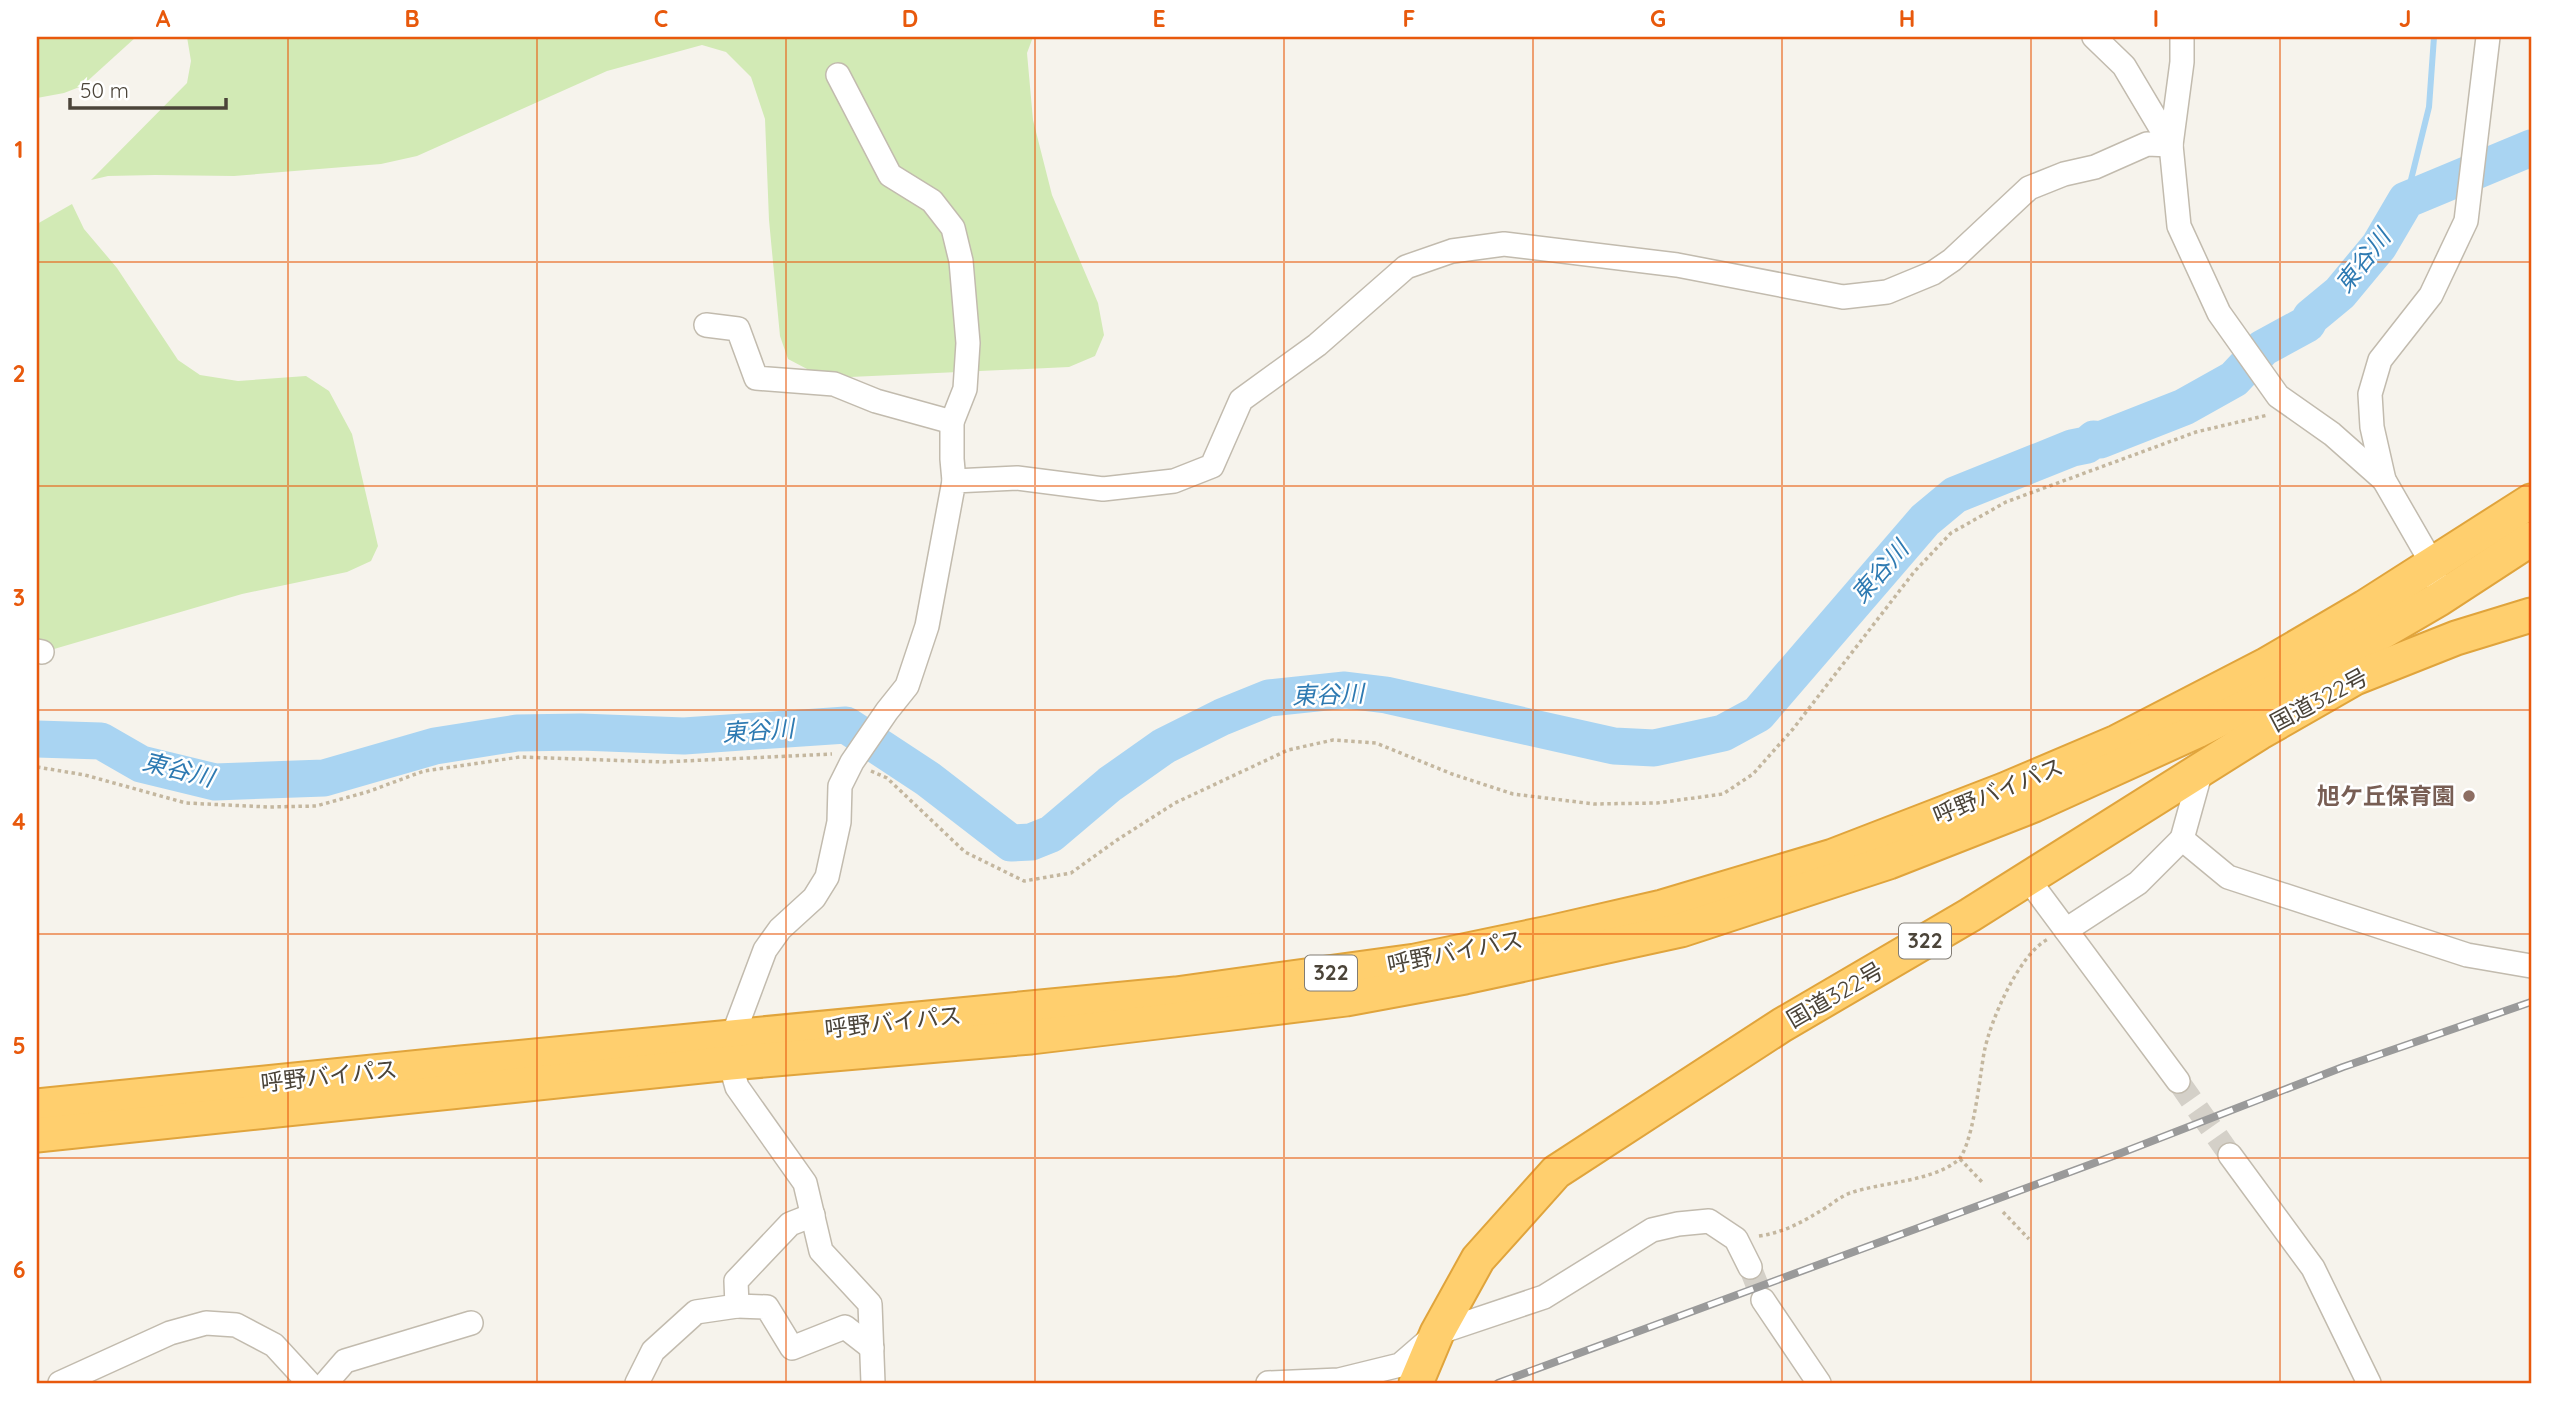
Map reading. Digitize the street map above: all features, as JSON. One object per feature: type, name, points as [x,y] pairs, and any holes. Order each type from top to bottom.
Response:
[{"type":"highway","name":"呼野バイパス","points":[[37,1135],[1307,977],[1429,958],[1662,907],[1833,856],[2004,790],[2117,742],[2266,666],[2433,565],[2531,501]]},
{"type":"highway","name":"呼野バイパス","points":[[37,1107],[461,1063],[1031,1037],[1346,999],[1465,977],[1681,930],[1876,866],[2034,805],[2197,731],[2319,669],[2438,599],[2531,539]]},
{"type":"highway","name":"国道322号","points":[[1416,1383],[1437,1333],[1478,1259],[1556,1172],[1782,1025],[2028,879],[2202,767],[2355,678],[2456,638],[2531,615]]},
{"type":"street","points":[[2094,37],[2124,66],[2171,145]]},
{"type":"street","points":[[2182,37],[2182,62],[2171,145],[2179,226],[2219,313],[2286,402],[2332,434],[2384,480]]},
{"type":"street","points":[[2438,599],[2433,565],[2384,480],[2372,426],[2371,394],[2380,360],[2431,295],[2466,221],[2488,37]]},
{"type":"street","points":[[838,75],[890,175],[932,201],[953,228],[961,261],[968,343],[964,389],[952,422],[954,481],[927,626],[907,686],[852,762],[840,786],[839,822],[827,877],[814,898],[780,929],[765,950],[731,1050],[737,1087],[805,1183],[821,1251],[870,1304],[873,1383]]},
{"type":"street","points":[[954,481],[1017,478],[1103,489],[1174,481],[1212,466],[1241,400],[1317,345],[1406,267],[1452,251],[1504,244],[1677,265],[1843,297],[1865,296],[1887,292],[1933,273],[1952,260],[2029,188],[2064,174],[2095,167],[2147,144],[2171,145]]},
{"type":"street","points":[[706,325],[738,329],[756,378],[834,384],[876,401],[952,422]]},
{"type":"street","points":[[2066,930],[2138,883],[2182,839],[2202,767]]},
{"type":"street","points":[[2182,839],[2228,877],[2466,956],[2531,966]]},
{"type":"street","points":[[2028,879],[2178,1081]]},
{"type":"street","points":[[2230,1155],[2313,1268],[2369,1383]]},
{"type":"street","points":[[737,1306],[736,1281],[790,1224],[813,1215]]},
{"type":"street","points":[[1268,1383],[1339,1380],[1400,1365],[1437,1333],[1544,1297],[1653,1230],[1709,1221],[1736,1239],[1750,1267]]},
{"type":"street","points":[[1763,1300],[1819,1383]]},
{"type":"street","points":[[637,1383],[653,1351],[696,1312],[737,1306],[767,1307],[792,1348],[845,1327],[872,1348]]},
{"type":"street","points":[[60,1383],[170,1333],[206,1323],[236,1325],[274,1345],[309,1383]]},
{"type":"street","points":[[326,1383],[345,1361],[471,1323]]},
{"type":"path","points":[[37,767],[85,775],[186,803],[268,807],[316,806],[424,772],[520,757],[663,762],[829,753],[887,778],[965,852],[1024,881],[1071,873],[1175,803],[1288,750],[1333,740],[1376,743],[1452,774],[1513,794],[1594,804],[1657,803],[1723,794],[1753,774],[1793,729],[1914,572],[1951,533],[2006,502],[2286,402]]},
{"type":"path","points":[[1736,1239],[1778,1234],[1848,1194],[1945,1169],[1960,1159],[1972,1129],[1985,1049],[2018,967],[2038,944],[2066,930]]},
{"type":"path","points":[[1960,1159],[1984,1184]]},
{"type":"path","points":[[2003,1212],[2029,1239]]},
{"type":"green space","points":[[37,37],[136,37],[82,86],[64,93],[37,98]]},
{"type":"green space","points":[[187,37],[1033,37],[1027,53],[1033,120],[1052,195],[1098,303],[1104,335],[1095,356],[1069,367],[850,377],[809,370],[788,359],[780,336],[769,220],[765,119],[751,77],[726,52],[702,45],[607,71],[417,156],[381,164],[234,176],[108,176],[91,180],[187,83],[191,61]]},
{"type":"green space","points":[[72,204],[84,229],[117,268],[178,360],[200,375],[238,381],[306,376],[329,391],[352,434],[378,546],[371,561],[347,572],[242,594],[37,654],[37,224]]},
{"type":"waterway","points":[[2406,200],[2429,107],[2434,37]]},
{"type":"waterway","name":"東谷川","points":[[37,739],[101,741],[141,764],[215,782],[324,778],[435,746],[517,733],[581,732],[684,736],[846,725],[928,779],[1011,843],[1031,842],[1051,834],[1110,784],[1164,746],[1222,717],[1269,698],[1345,690],[1386,695],[1614,746],[1654,748],[1723,733],[1758,714],[1925,520],[1955,495],[2072,448],[2087,445],[2094,439],[2100,440],[2184,407],[2234,379],[2263,348],[2307,324],[2311,317],[2340,293],[2379,246],[2406,200],[2531,148]]},
{"type":"tunnel","points":[[2178,1081],[2230,1155]]},
{"type":"tunnel","points":[[1750,1267],[1763,1300]]},
{"type":"railway","points":[[1498,1383],[2116,1155],[2343,1067],[2531,1002]]},
{"type":"place","name":"旭ケ丘保育園","points":[[2469,796]]}]
